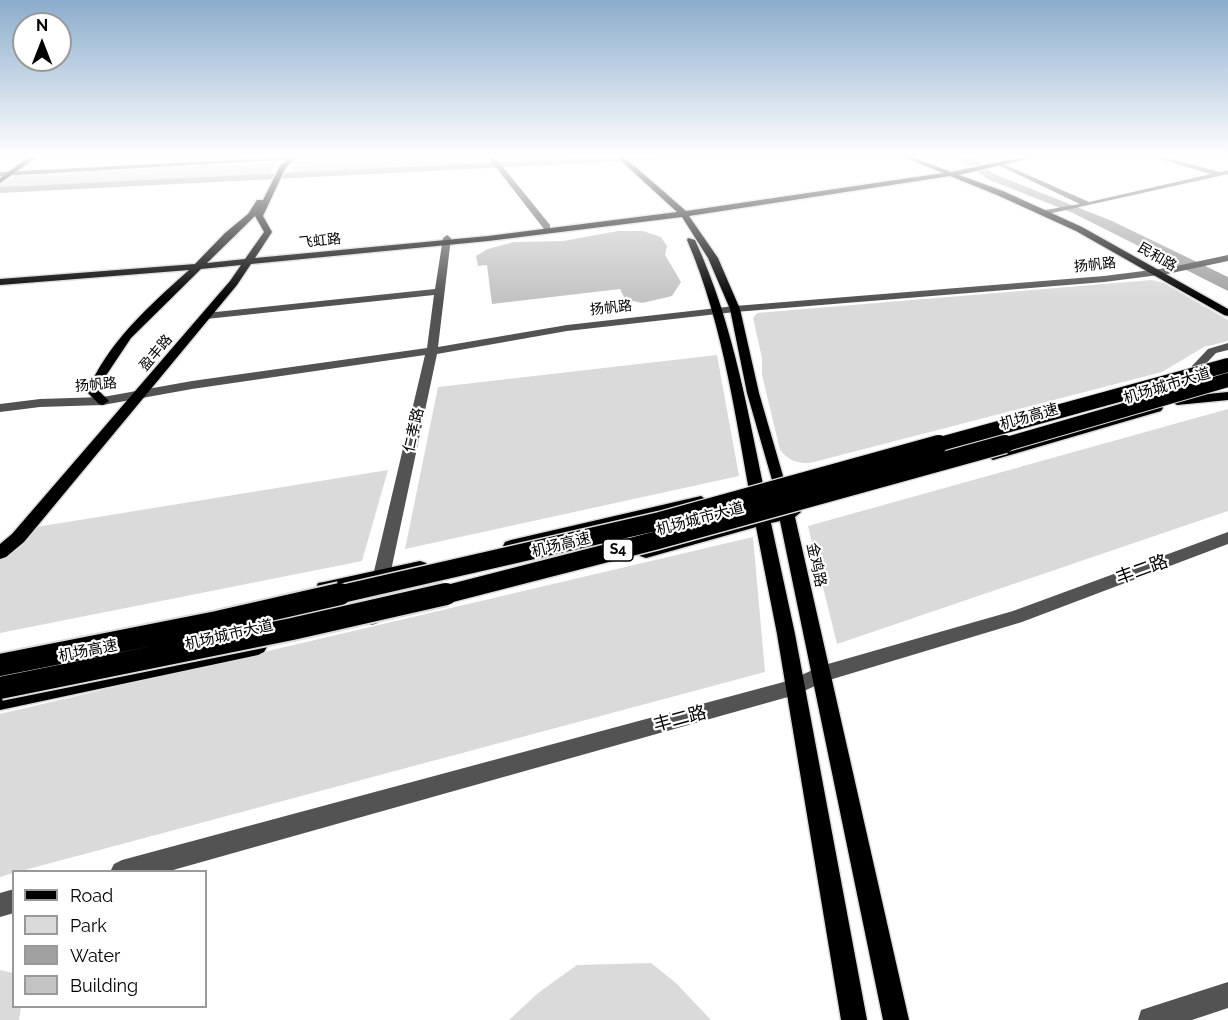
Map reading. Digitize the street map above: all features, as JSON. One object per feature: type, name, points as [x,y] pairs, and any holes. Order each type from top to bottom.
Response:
[{"type":"highway","points":[[1149,387],[1194,363],[1228,352]]},
{"type":"highway","name":"机场高速","points":[[0,665],[217,622],[660,521],[1228,365]]},
{"type":"highway","name":"机场高速","points":[[0,688],[214,645],[464,590],[668,538],[1171,400],[1226,388]]},
{"type":"main road","name":"盈丰路","points":[[103,401],[93,392],[97,381],[123,342],[226,236],[249,219],[260,205]]},
{"type":"main road","name":"盈丰路","points":[[0,553],[18,538],[206,316],[250,260],[268,232],[259,216],[264,205]]},
{"type":"main road","name":"金鸡路","points":[[666,205],[695,230],[712,258],[779,480],[896,1020]]},
{"type":"main road","points":[[646,217],[661,208],[673,211],[682,205],[720,207]]},
{"type":"main road","name":"飞虹路","points":[[447,240],[736,205]]},
{"type":"main road","name":"飞虹路","points":[[0,280],[250,260],[628,221],[673,211],[706,212],[751,205]]},
{"type":"main road","name":"民和路","points":[[1025,205],[1079,229],[1228,306]]},
{"type":"main road","name":"民和路","points":[[1035,205],[1052,211],[1162,272],[1228,313]]},
{"type":"main road","name":"金鸡路","points":[[673,211],[727,310],[756,487],[795,687],[854,1020]]},
{"type":"main road","points":[[695,230],[696,218],[706,212]]},
{"type":"main road","name":"机场城市大道","points":[[0,656],[223,611],[654,513],[1228,359]]},
{"type":"main road","name":"机场城市大道","points":[[0,701],[212,657],[463,599],[786,514],[1083,431],[1171,400]]},
{"type":"street","points":[[530,205],[548,227]]},
{"type":"street","points":[[1052,211],[1085,205]]},
{"type":"street","name":"仁孝路","points":[[371,621],[379,576],[432,351],[447,240]]},
{"type":"street","name":"扬帆路","points":[[0,408],[40,403],[103,401],[192,385],[432,351],[567,328],[727,310],[1030,286],[1162,272],[1228,258]]},
{"type":"street","points":[[206,316],[441,291]]},
{"type":"street","points":[[1196,368],[1212,351],[1228,346]]},
{"type":"street","name":"丰二路","points":[[129,870],[795,687],[821,674],[1016,617],[1228,538]]},
{"type":"street","points":[[1151,1020],[1228,995]]},
{"type":"green space","points":[[1152,280],[1164,283],[1228,320],[1228,341],[1204,347],[1162,372],[810,463],[794,461],[780,450],[762,375],[762,358],[753,318],[757,313]]},
{"type":"green space","points":[[717,355],[739,476],[405,549],[438,387]]},
{"type":"green space","points":[[1228,409],[1228,511],[837,644],[808,526]]},
{"type":"green space","points":[[388,470],[362,561],[0,633],[0,560],[30,528]]},
{"type":"green space","points":[[753,537],[765,672],[25,870],[12,870],[12,873],[0,877],[0,714]]},
{"type":"green space","points":[[651,963],[676,983],[711,1020],[509,1020],[538,993],[577,965]]},
{"type":"green space","points":[[0,970],[12,973],[12,1008],[21,1008],[19,1020],[0,1020]]},
{"type":"water","points":[[1052,205],[1071,205],[1112,221],[1228,277],[1228,291]]},
{"type":"building","points":[[618,231],[643,231],[661,237],[667,246],[665,255],[681,282],[672,296],[642,303],[625,299],[620,289],[492,304],[487,265],[478,266],[476,256],[488,249],[514,242],[563,241]]}]
